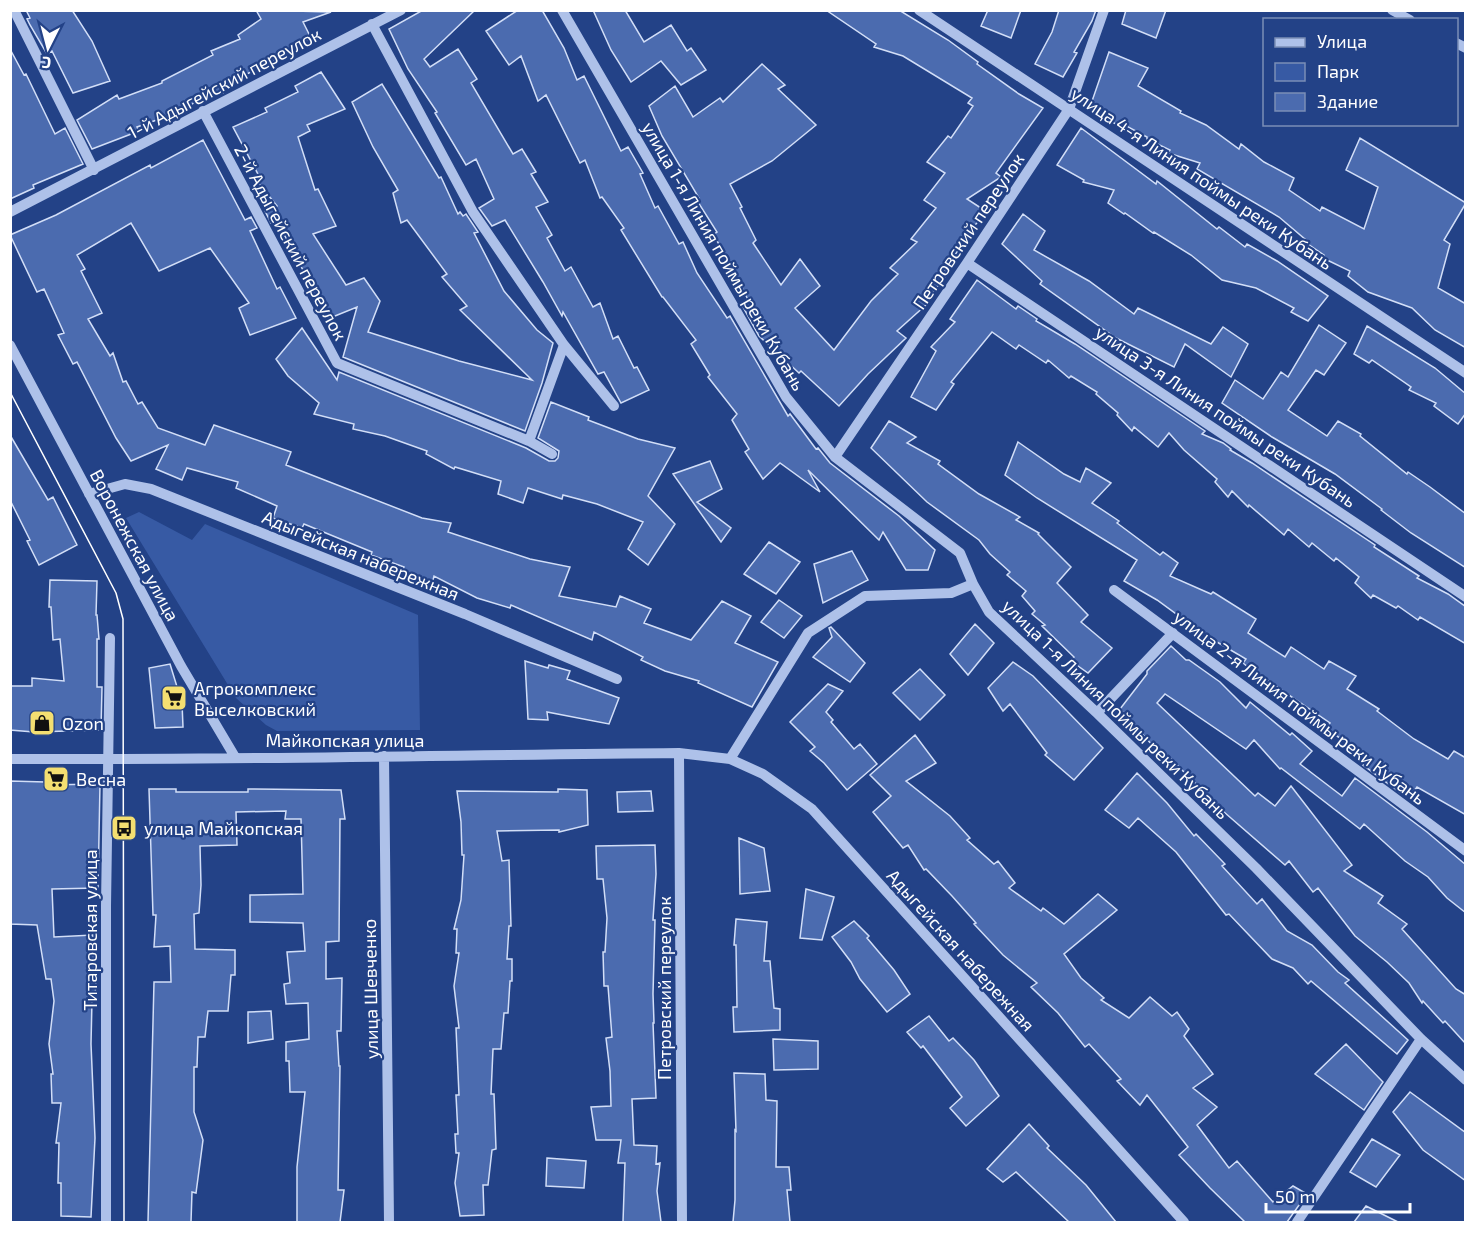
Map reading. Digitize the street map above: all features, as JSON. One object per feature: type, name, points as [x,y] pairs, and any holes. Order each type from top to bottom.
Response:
[{"type":"street","points":[[14,10],[94,170]]},
{"type":"street","name":"1-й Адыгейский переулок","points":[[10,212],[401,10]]},
{"type":"street","name":"улица 1-я Линия поймы реки Кубань","points":[[562,10],[786,397],[836,457],[960,553],[989,612],[1097,713],[1256,868],[1421,1039],[1466,1080]]},
{"type":"street","name":"улица 4-я Линия поймы реки Кубань","points":[[919,10],[1466,373]]},
{"type":"street","name":"Петровский переулок","points":[[836,457],[1069,109],[1104,10]]},
{"type":"street","points":[[1392,10],[1406,18]]},
{"type":"street","points":[[372,24],[473,212],[564,345],[614,406]]},
{"type":"street","name":"2-й Адыгейский переулок","points":[[203,111],[337,363],[529,441],[552,454]]},
{"type":"street","name":"улица 3-я Линия поймы реки Кубань","points":[[967,263],[1466,597]]},
{"type":"street","name":"Воронежская улица","points":[[10,345],[181,666],[235,757]]},
{"type":"street","points":[[529,441],[564,345]]},
{"type":"street","name":"Адыгейская набережная","points":[[89,494],[125,484],[151,489],[465,614],[617,679]]},
{"type":"street","points":[[730,759],[808,633],[866,596],[951,592],[974,584]]},
{"type":"street","name":"улица 2-я Линия поймы реки Кубань","points":[[1114,590],[1466,851]]},
{"type":"street","points":[[1097,713],[1173,633]]},
{"type":"street","name":"Титаровская улица","points":[[106,1222],[113,759],[110,639]]},
{"type":"street","name":"Петровский переулок","points":[[680,753],[682,1222]]},
{"type":"street","name":"Адыгейская набережная","points":[[680,753],[730,759],[763,774],[812,809],[1184,1222]]},
{"type":"street","name":"Майкопская улица","points":[[10,759],[680,753]]},
{"type":"street","name":"улица Шевченко","points":[[384,756],[388,1222]]},
{"type":"street","points":[[1298,1222],[1421,1039]]},
{"type":"green space","points":[[139,512],[192,540],[205,524],[418,615],[420,730],[277,731],[266,725],[236,698],[126,518]]},
{"type":"building","points":[[26,10],[72,10],[92,41],[110,81],[73,93],[52,51],[47,54],[30,25],[27,19],[30,18]]},
{"type":"building","points":[[256,10],[331,12],[303,22],[311,38],[273,61],[251,69],[253,71],[220,87],[223,93],[198,100],[182,111],[137,127],[139,131],[92,149],[77,120],[117,95],[119,99],[162,83],[213,55],[211,51],[240,39],[238,35],[261,19]]},
{"type":"building","points":[[423,10],[475,10],[424,59],[430,67],[458,49],[477,79],[471,83],[513,154],[522,149],[536,172],[531,174],[548,202],[536,207],[552,235],[547,238],[565,271],[571,267],[593,307],[600,303],[613,339],[618,336],[634,368],[637,367],[649,390],[621,403],[604,372],[598,374],[563,312],[562,316],[505,220],[492,226],[479,208],[494,199],[476,159],[466,165],[435,113],[437,112],[408,69],[389,29]]},
{"type":"building","points":[[518,10],[542,10],[564,48],[577,80],[584,76],[621,151],[628,147],[643,173],[640,174],[655,208],[658,206],[679,244],[683,242],[697,273],[727,318],[730,316],[788,416],[790,414],[816,449],[818,448],[830,463],[899,516],[935,550],[928,570],[906,570],[883,532],[879,540],[808,470],[820,492],[780,463],[763,479],[745,452],[749,449],[732,420],[737,414],[708,377],[710,375],[691,344],[696,340],[662,297],[621,230],[624,228],[602,197],[600,198],[585,160],[580,163],[546,95],[538,101],[521,56],[509,65],[486,31]]},
{"type":"building","points":[[593,10],[625,10],[644,42],[671,25],[687,51],[691,48],[706,70],[681,85],[661,61],[631,82],[611,50]]},
{"type":"building","points":[[826,10],[899,10],[948,40],[978,62],[977,64],[1043,108],[996,173],[1001,177],[967,199],[987,212],[964,237],[967,239],[944,269],[948,273],[925,302],[927,304],[897,331],[906,338],[868,374],[839,406],[759,336],[743,307],[749,302],[728,258],[713,235],[717,232],[696,199],[699,198],[662,136],[649,106],[675,86],[693,117],[720,98],[723,102],[762,64],[785,85],[778,89],[816,125],[772,161],[730,184],[756,240],[753,243],[781,285],[800,259],[820,286],[795,308],[834,350],[871,301],[898,274],[890,268],[917,242],[911,239],[936,208],[924,200],[945,173],[927,162],[948,136],[951,138],[973,106],[968,103],[972,98],[903,56],[874,47],[876,44]]},
{"type":"building","points":[[988,10],[1021,10],[1011,38],[981,26]]},
{"type":"building","points":[[1059,10],[1096,10],[1074,52],[1077,53],[1063,77],[1035,64],[1052,32]]},
{"type":"building","points":[[1126,10],[1166,10],[1156,38],[1122,24]]},
{"type":"building","points":[[10,49],[24,75],[26,74],[55,134],[65,128],[83,164],[33,185],[34,188],[10,199]]},
{"type":"building","points":[[1109,52],[1148,68],[1138,86],[1181,111],[1180,113],[1206,125],[1239,149],[1241,144],[1264,162],[1294,178],[1289,190],[1320,211],[1322,207],[1364,229],[1378,187],[1346,170],[1360,138],[1466,203],[1444,240],[1450,244],[1438,288],[1466,304],[1466,348],[1435,330],[1412,308],[1368,292],[1348,276],[1350,271],[1323,258],[1324,255],[1305,242],[1306,240],[1279,217],[1197,169],[1200,163],[1168,153],[1170,150],[1119,122],[1118,125],[1091,112],[1095,106],[1091,104]]},
{"type":"building","points":[[321,72],[345,109],[307,125],[310,131],[298,137],[315,190],[318,189],[336,226],[313,234],[346,285],[364,278],[380,301],[368,332],[459,361],[532,380],[460,310],[467,306],[442,277],[447,274],[407,220],[401,223],[393,193],[398,190],[373,147],[352,102],[382,84],[439,178],[441,177],[458,214],[460,212],[463,216],[466,214],[478,232],[474,233],[504,291],[537,330],[553,343],[525,431],[343,357],[357,307],[330,318],[302,276],[305,274],[277,221],[271,223],[265,211],[277,206],[256,180],[260,178],[233,127],[267,112],[265,108],[298,92],[295,86]]},
{"type":"building","points":[[1081,128],[1156,184],[1157,181],[1217,229],[1219,227],[1245,247],[1247,244],[1277,261],[1328,296],[1308,321],[1291,312],[1294,308],[1256,288],[1222,280],[1191,255],[1124,214],[1108,203],[1114,190],[1083,182],[1084,180],[1057,165]]},
{"type":"building","points":[[203,140],[245,220],[251,217],[257,228],[250,231],[277,289],[280,287],[296,318],[250,335],[239,308],[249,303],[210,248],[159,271],[131,223],[77,255],[85,269],[81,271],[102,313],[88,319],[110,356],[113,353],[123,382],[126,381],[138,404],[142,402],[158,428],[205,445],[214,425],[291,452],[286,465],[422,518],[451,523],[448,532],[530,559],[570,567],[559,596],[616,607],[620,596],[651,609],[644,623],[691,640],[722,601],[751,616],[735,643],[778,662],[752,707],[698,683],[699,681],[665,671],[641,660],[643,657],[594,632],[592,640],[511,605],[510,608],[477,598],[434,576],[432,584],[402,573],[404,567],[371,555],[372,552],[304,524],[302,528],[273,518],[277,506],[236,488],[238,482],[187,468],[182,480],[156,469],[168,445],[131,461],[116,438],[77,362],[73,364],[58,335],[64,333],[44,289],[37,292],[10,235],[56,215],[150,165],[151,168]]},
{"type":"building","points":[[1023,214],[1045,231],[1034,250],[1089,281],[1134,314],[1138,308],[1211,344],[1223,327],[1248,344],[1231,377],[1185,344],[1174,367],[1116,338],[1040,284],[1042,281],[1002,244]]},
{"type":"building","points":[[977,280],[1016,309],[1018,306],[1037,319],[1036,321],[1075,344],[1205,431],[1202,434],[1223,443],[1230,450],[1375,545],[1374,547],[1419,576],[1417,578],[1448,594],[1466,607],[1466,644],[1420,617],[1418,620],[1398,606],[1396,608],[1373,595],[1371,598],[1355,583],[1359,577],[1336,558],[1334,561],[1312,543],[1309,547],[1288,529],[1284,535],[1249,505],[1248,507],[1232,491],[1228,497],[1215,482],[1217,479],[1184,450],[1169,433],[1158,447],[1134,427],[1132,431],[1117,415],[1118,413],[1096,394],[1097,392],[1071,376],[1069,378],[1048,360],[1046,363],[1019,345],[1016,349],[992,332],[951,382],[954,384],[936,410],[911,397],[936,351],[931,347],[955,322],[950,319]]},
{"type":"building","points":[[1319,325],[1346,343],[1324,375],[1316,370],[1288,410],[1327,436],[1338,421],[1361,434],[1360,436],[1407,474],[1408,472],[1466,514],[1466,568],[1411,533],[1335,474],[1272,437],[1222,403],[1235,380],[1263,399],[1281,372],[1288,377]]},
{"type":"building","points":[[1367,326],[1435,368],[1466,394],[1466,413],[1458,424],[1434,406],[1436,403],[1409,390],[1411,387],[1372,360],[1369,363],[1354,354]]},
{"type":"building","points":[[302,328],[337,380],[339,372],[526,448],[549,461],[555,461],[558,458],[559,451],[538,438],[551,402],[589,417],[588,420],[638,439],[675,448],[648,496],[675,524],[648,565],[628,549],[643,522],[597,504],[563,495],[562,499],[528,488],[523,503],[498,494],[501,481],[455,467],[454,469],[426,454],[427,451],[385,436],[353,429],[354,424],[314,414],[319,403],[288,376],[276,359]]},
{"type":"building","points":[[889,421],[916,437],[907,443],[940,461],[938,464],[979,494],[1020,517],[1016,520],[1039,533],[1071,567],[1057,583],[1088,615],[1081,622],[1112,648],[1088,673],[1071,661],[1074,657],[1032,614],[1035,611],[1022,596],[1026,591],[1007,575],[1010,572],[990,554],[979,540],[927,502],[871,448]]},
{"type":"building","points":[[10,435],[48,500],[53,497],[77,545],[39,565],[27,541],[30,540],[10,500]]},
{"type":"building","points":[[1018,442],[1064,474],[1080,482],[1086,468],[1111,483],[1092,503],[1119,521],[1117,523],[1160,555],[1163,552],[1178,563],[1170,576],[1211,594],[1213,592],[1256,619],[1248,633],[1285,657],[1291,647],[1324,669],[1329,661],[1356,676],[1347,689],[1379,709],[1377,711],[1414,739],[1448,759],[1454,751],[1466,758],[1466,815],[1417,787],[1412,794],[1405,790],[1402,794],[1363,765],[1368,759],[1359,753],[1360,751],[1326,729],[1330,723],[1249,668],[1243,663],[1246,659],[1205,635],[1157,600],[1124,581],[1137,560],[1037,498],[1005,475]]},
{"type":"building","points":[[710,461],[722,489],[697,502],[731,528],[721,542],[673,474]]},
{"type":"building","points":[[769,542],[800,562],[776,594],[744,574]]},
{"type":"building","points":[[852,551],[868,580],[823,603],[814,564]]},
{"type":"building","points":[[50,580],[97,581],[96,615],[99,639],[97,639],[97,687],[102,687],[101,730],[34,732],[10,730],[10,686],[32,686],[32,678],[64,681],[60,639],[53,640],[51,607],[49,607]]},
{"type":"building","points":[[779,600],[802,616],[784,638],[761,622]]},
{"type":"building","points":[[975,624],[994,643],[968,675],[950,654]]},
{"type":"building","points":[[831,627],[865,663],[850,682],[813,657],[832,637],[829,628]]},
{"type":"building","points":[[1171,646],[1186,660],[1220,682],[1246,708],[1250,702],[1290,735],[1292,733],[1312,751],[1300,764],[1342,796],[1355,778],[1427,832],[1466,865],[1466,913],[1447,898],[1428,877],[1405,861],[1364,824],[1360,829],[1280,769],[1254,740],[1246,749],[1165,694],[1157,703],[1255,796],[1258,793],[1275,806],[1291,786],[1352,865],[1344,871],[1383,896],[1378,903],[1407,924],[1402,929],[1456,989],[1466,995],[1466,1044],[1445,1021],[1443,1023],[1423,1001],[1422,1003],[1409,983],[1355,936],[1318,888],[1313,892],[1289,861],[1285,865],[1224,812],[1164,752],[1161,755],[1120,709],[1147,671]]},
{"type":"building","points":[[525,661],[548,668],[549,665],[570,671],[567,679],[619,698],[609,724],[547,712],[548,720],[528,719]]},
{"type":"building","points":[[1013,662],[1033,676],[1103,748],[1074,780],[1045,755],[1047,753],[1010,704],[1003,711],[988,688]]},
{"type":"building","points":[[170,664],[182,703],[183,727],[155,728],[149,668]]},
{"type":"building","points":[[920,669],[945,695],[920,720],[893,693]]},
{"type":"building","points":[[828,684],[843,691],[826,712],[833,720],[831,722],[854,749],[860,744],[877,764],[847,790],[824,763],[810,751],[815,747],[790,722]]},
{"type":"building","points":[[915,735],[936,763],[906,781],[950,816],[970,838],[967,840],[994,864],[998,861],[1015,883],[1009,888],[1041,911],[1043,908],[1064,924],[1098,894],[1117,910],[1064,954],[1081,978],[1104,998],[1101,1000],[1129,1018],[1150,997],[1172,1016],[1177,1012],[1189,1029],[1184,1036],[1213,1074],[1193,1088],[1217,1107],[1197,1125],[1229,1168],[1237,1161],[1273,1202],[1293,1186],[1307,1194],[1287,1222],[1245,1222],[1210,1188],[1179,1155],[1188,1147],[1147,1095],[1140,1105],[1117,1081],[1121,1079],[1089,1044],[1085,1047],[1058,1013],[1031,987],[1037,983],[1003,955],[952,896],[926,869],[924,870],[908,845],[903,848],[873,812],[891,796],[870,775]]},
{"type":"building","points":[[1137,773],[1167,803],[1194,836],[1196,834],[1225,864],[1222,866],[1257,904],[1262,899],[1287,931],[1312,945],[1349,980],[1345,983],[1408,1040],[1397,1054],[1311,981],[1308,984],[1293,968],[1272,959],[1229,914],[1226,915],[1176,852],[1138,818],[1129,828],[1105,810]]},
{"type":"building","points":[[10,781],[45,782],[44,785],[100,784],[98,888],[52,889],[54,937],[93,935],[94,975],[96,975],[95,1000],[92,1000],[91,1044],[95,1138],[91,1217],[61,1216],[61,1183],[58,1183],[59,1143],[56,1143],[61,1103],[52,1103],[51,1074],[53,1074],[49,1044],[54,1001],[51,979],[46,979],[37,925],[10,924]]},
{"type":"building","points":[[149,789],[176,789],[176,792],[248,792],[248,789],[341,790],[345,819],[340,819],[339,941],[326,942],[326,979],[342,978],[341,1031],[337,1031],[340,1066],[338,1190],[344,1190],[340,1222],[297,1222],[297,1167],[305,1092],[290,1092],[286,1042],[309,1039],[308,1003],[286,1004],[284,984],[290,983],[287,952],[305,951],[303,923],[250,922],[250,895],[303,894],[301,819],[285,819],[286,811],[236,812],[237,845],[200,846],[201,885],[199,913],[194,914],[195,949],[235,950],[235,975],[231,975],[228,1011],[208,1011],[205,1037],[198,1037],[197,1067],[194,1067],[194,1112],[203,1140],[196,1193],[192,1192],[191,1222],[148,1222],[154,982],[171,982],[170,946],[154,947],[156,915],[153,915]]},
{"type":"building","points":[[558,789],[587,790],[588,825],[559,832],[559,830],[497,831],[502,861],[509,860],[511,926],[509,926],[507,959],[512,959],[512,981],[510,981],[508,1013],[504,1013],[501,1049],[493,1049],[491,1094],[494,1094],[496,1149],[492,1150],[488,1185],[483,1185],[484,1215],[460,1216],[455,1183],[459,1153],[456,1153],[455,1134],[458,1134],[456,1095],[459,1095],[456,1028],[459,1028],[454,986],[459,953],[456,953],[457,929],[454,929],[461,900],[464,855],[462,855],[457,791],[558,792]]},
{"type":"building","points":[[651,791],[653,811],[618,812],[617,792]]},
{"type":"building","points":[[739,838],[764,848],[770,891],[740,894]]},
{"type":"building","points":[[655,845],[653,1023],[656,1098],[632,1099],[634,1145],[657,1146],[656,1164],[660,1163],[657,1191],[661,1222],[623,1222],[625,1163],[618,1163],[621,1140],[596,1140],[591,1107],[611,1106],[606,1038],[612,1037],[608,986],[604,986],[603,952],[605,952],[607,918],[603,879],[597,879],[596,846]]},
{"type":"building","points":[[806,889],[834,897],[822,940],[800,938]]},
{"type":"building","points":[[736,919],[767,922],[764,961],[770,961],[774,1008],[780,1009],[780,1030],[734,1032],[733,1007],[737,1007],[736,945],[734,945]]},
{"type":"building","points":[[854,921],[869,936],[867,938],[894,970],[910,994],[887,1012],[860,979],[851,962],[832,937]]},
{"type":"building","points":[[271,1011],[273,1039],[248,1043],[248,1012]]},
{"type":"building","points":[[929,1016],[949,1041],[953,1038],[974,1060],[999,1096],[966,1126],[950,1108],[962,1097],[923,1046],[921,1048],[907,1032]]},
{"type":"building","points":[[773,1039],[818,1041],[818,1069],[774,1070]]},
{"type":"building","points":[[1346,1044],[1383,1082],[1364,1110],[1315,1074]]},
{"type":"building","points":[[734,1073],[765,1074],[766,1100],[777,1101],[776,1167],[789,1167],[791,1190],[787,1190],[790,1222],[733,1222],[736,1131]]},
{"type":"building","points":[[1410,1092],[1466,1133],[1466,1181],[1423,1150],[1393,1112]]},
{"type":"building","points":[[1029,1124],[1049,1146],[1047,1148],[1086,1185],[1116,1222],[1069,1222],[1016,1172],[1003,1182],[987,1169]]},
{"type":"building","points":[[1372,1139],[1400,1155],[1376,1187],[1350,1172]]},
{"type":"building","points":[[547,1158],[586,1161],[584,1188],[546,1186]]},
{"type":"building","points":[[1366,1206],[1398,1222],[1354,1222]]},
{"type":"tram line","points":[[10,392],[116,593],[123,619],[124,1222]]},
{"type":"place","name":"Агрокомплекс Выселковский","points":[[174,698]]},
{"type":"place","name":"Ozon","points":[[42,723]]},
{"type":"place","name":"Весна","points":[[56,779]]},
{"type":"place","name":"улица Майкопская","points":[[124,828]]}]
